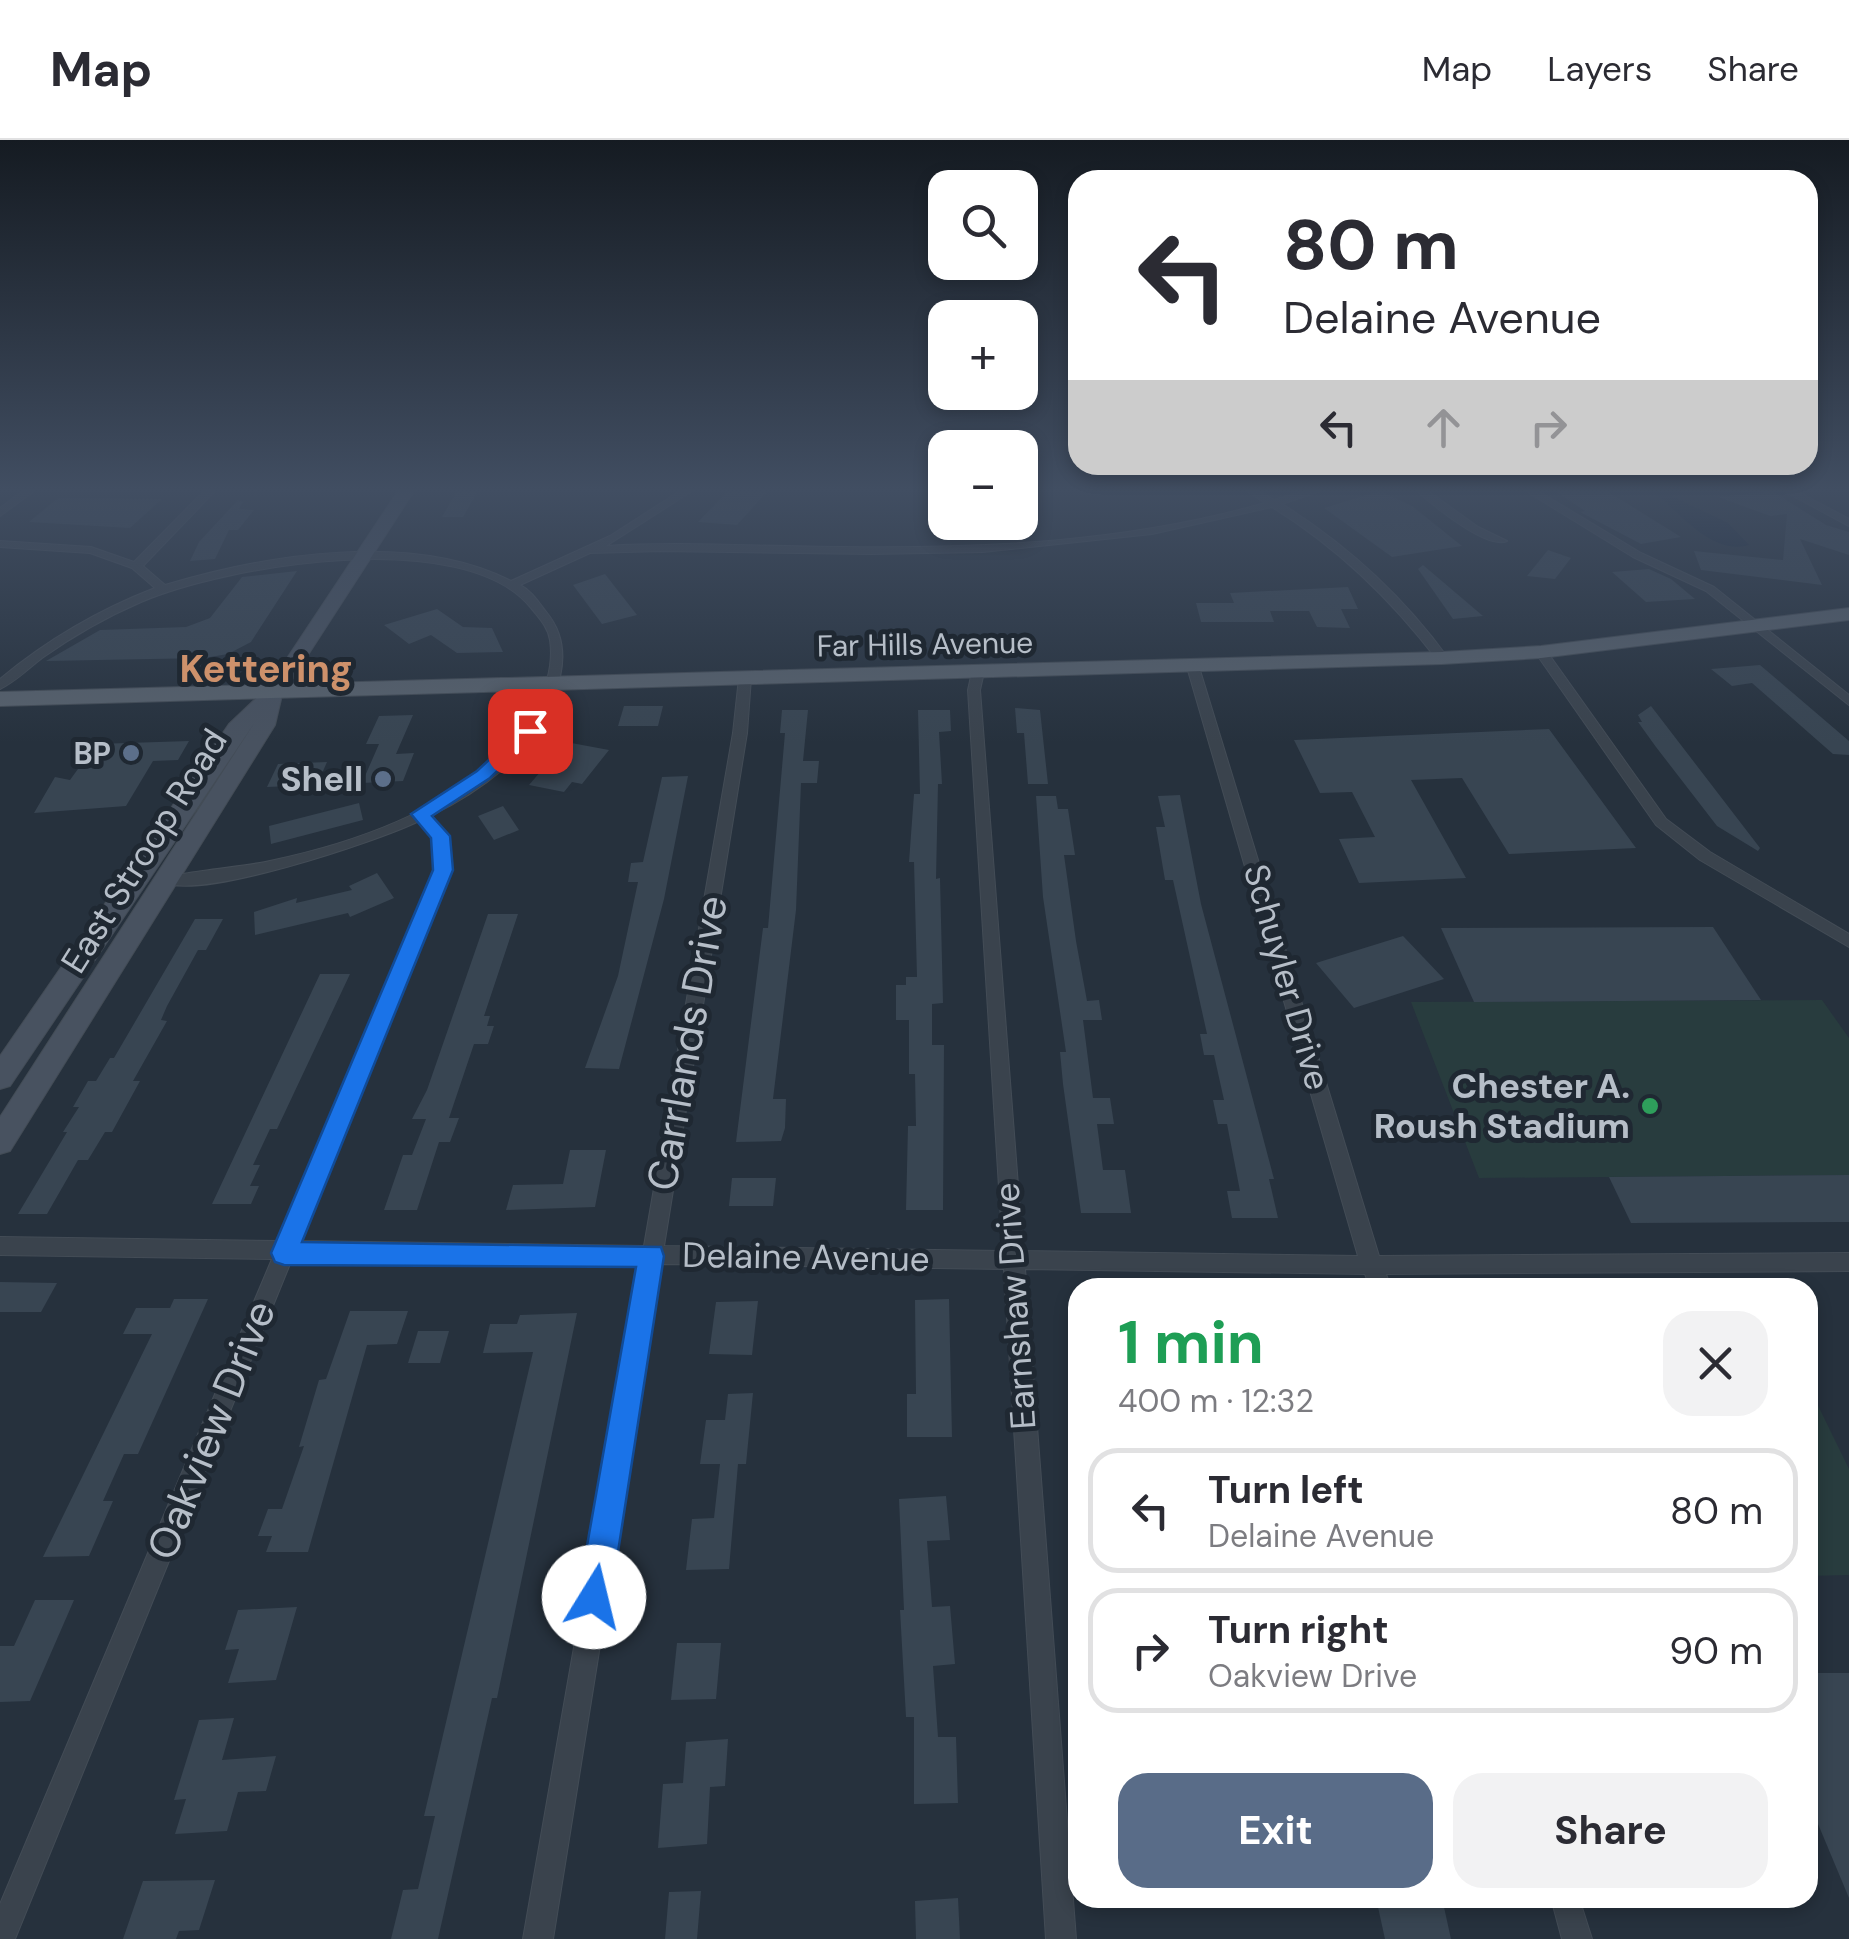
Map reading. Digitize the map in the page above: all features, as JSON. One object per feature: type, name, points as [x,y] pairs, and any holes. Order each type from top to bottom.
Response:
[{"type":"main road","points":[[275,691],[351,575]]},
{"type":"main road","name":"Far Hills Avenue","points":[[0,699],[1442,658],[1541,652],[1849,614]]},
{"type":"main road","name":"East Stroop Road","points":[[0,1142],[264,725],[275,691]]},
{"type":"main road","name":"East Stroop Road","points":[[0,1078],[236,728],[275,691]]},
{"type":"street","points":[[147,575],[163,589]]},
{"type":"street","points":[[0,686],[68,634],[163,589],[223,575]]},
{"type":"street","points":[[168,880],[283,866],[363,840],[421,814],[512,751],[544,710],[558,660],[551,624],[512,585],[481,575]]},
{"type":"street","points":[[512,585],[534,575]]},
{"type":"street","points":[[1374,575],[1442,658]]},
{"type":"street","points":[[1684,575],[1700,582],[1849,701]]},
{"type":"street","points":[[1541,652],[1661,822],[1705,856],[1849,941]]},
{"type":"street","name":"Schuyler Drive","points":[[1193,667],[1377,1278]]},
{"type":"street","name":"Earnshaw Drive","points":[[978,672],[974,690],[1061,1939]]},
{"type":"street","name":"Carrlands Drive","points":[[538,1939],[740,734],[745,678]]},
{"type":"street","name":"Oakview Drive","points":[[0,1939],[443,870],[440,836],[421,814]]},
{"type":"street","name":"Delaine Avenue","points":[[0,1246],[284,1253],[1372,1265],[1849,1262]]},
{"type":"street","points":[[1568,1908],[1577,1939]]},
{"type":"green space","name":"Chester A. Roush Stadium","points":[[1822,1000],[1849,1038],[1849,1175],[1479,1178],[1411,1002]]},
{"type":"green space","points":[[1818,1405],[1849,1469],[1849,1575],[1818,1576]]},
{"type":"building","points":[[294,575],[251,642],[228,654],[204,658],[46,661],[100,630],[186,627],[210,618],[242,577]]},
{"type":"building","points":[[606,575],[637,615],[602,624],[573,585]]},
{"type":"building","points":[[1422,575],[1435,575],[1483,616],[1453,619]]},
{"type":"building","points":[[1528,575],[1558,575],[1555,579]]},
{"type":"building","points":[[1615,575],[1662,575],[1695,599],[1646,602]]},
{"type":"building","points":[[1741,575],[1817,575],[1822,585]]},
{"type":"building","points":[[1348,587],[1358,609],[1341,609],[1350,628],[1317,627],[1309,611],[1270,611],[1274,622],[1201,622],[1196,603],[1234,603],[1230,593]]},
{"type":"building","points":[[437,609],[463,627],[492,628],[503,652],[457,653],[431,635],[409,644],[384,625]]},
{"type":"building","points":[[1760,665],[1849,741],[1849,755],[1833,754],[1752,683],[1732,686],[1711,669]]},
{"type":"building","points":[[624,706],[663,706],[658,726],[618,726]]},
{"type":"building","points":[[1651,706],[1760,848],[1758,851],[1717,826],[1656,747],[1638,722],[1642,722],[1638,715]]},
{"type":"building","points":[[1015,708],[1040,710],[1048,784],[1028,784],[1024,733],[1017,733]]},
{"type":"building","points":[[782,710],[808,710],[803,761],[819,761],[817,783],[801,783],[796,910],[773,1099],[786,1099],[785,1128],[781,1141],[736,1142],[763,928],[768,928],[785,733],[780,733]]},
{"type":"building","points":[[918,710],[950,710],[951,731],[939,732],[942,784],[938,784],[936,879],[940,878],[943,1003],[932,1004],[932,1045],[944,1045],[943,1210],[906,1210],[908,1126],[916,1126],[915,1074],[909,1074],[909,1020],[896,1020],[896,985],[906,985],[906,977],[917,977],[914,862],[909,862],[914,794],[920,794]]},
{"type":"building","points":[[413,715],[396,754],[414,753],[403,781],[362,783],[379,744],[366,744],[379,716]]},
{"type":"building","points":[[1549,729],[1636,848],[1509,854],[1462,778],[1411,780],[1466,878],[1359,883],[1339,839],[1375,837],[1352,792],[1320,793],[1294,740]]},
{"type":"building","points":[[189,741],[178,760],[153,761],[126,806],[34,813],[55,777],[70,780],[96,744]]},
{"type":"building","points":[[566,742],[609,750],[582,784],[572,782],[564,792],[529,785]]},
{"type":"building","points":[[327,762],[317,785],[267,787],[278,764]]},
{"type":"building","points":[[688,776],[664,899],[619,1069],[585,1068],[618,976],[638,882],[628,882],[631,863],[643,862],[662,777]]},
{"type":"building","points":[[1180,795],[1201,904],[1274,1179],[1269,1179],[1278,1218],[1232,1218],[1227,1191],[1240,1191],[1227,1124],[1218,1124],[1213,1100],[1224,1100],[1214,1055],[1204,1055],[1200,1034],[1207,1034],[1173,880],[1165,880],[1156,827],[1165,827],[1158,796]]},
{"type":"building","points":[[1036,796],[1056,796],[1058,809],[1068,809],[1075,855],[1064,855],[1076,941],[1087,1001],[1099,1000],[1102,1020],[1083,1020],[1093,1098],[1110,1098],[1114,1124],[1097,1124],[1103,1170],[1125,1170],[1131,1213],[1081,1213],[1063,1084],[1060,1052],[1066,1052],[1043,897]]},
{"type":"building","points":[[359,803],[363,820],[271,844],[269,826]]},
{"type":"building","points":[[503,806],[519,830],[494,840],[478,816]]},
{"type":"building","points":[[377,873],[394,898],[350,917],[348,913],[255,935],[254,912],[297,898],[296,903],[352,890],[349,886]]},
{"type":"building","points":[[488,914],[518,914],[484,1016],[490,1016],[487,1026],[494,1026],[488,1044],[474,1044],[449,1118],[459,1118],[450,1142],[439,1142],[417,1210],[384,1210],[403,1155],[412,1155],[426,1119],[412,1119],[427,1090]]},
{"type":"building","points":[[195,919],[223,919],[206,950],[198,950],[167,1006],[161,1020],[167,1021],[133,1081],[140,1081],[112,1132],[105,1132],[88,1160],[78,1160],[47,1214],[18,1214],[67,1132],[63,1132],[79,1107],[73,1107],[88,1081],[96,1081],[110,1058],[114,1058]]},
{"type":"building","points":[[1713,927],[1761,1000],[1474,1002],[1441,928]]},
{"type":"building","points":[[1403,936],[1444,979],[1354,1008],[1316,963]]},
{"type":"building","points":[[320,974],[350,974],[277,1129],[270,1129],[253,1165],[260,1165],[250,1186],[259,1186],[251,1204],[212,1204]]},
{"type":"building","points":[[570,1150],[606,1150],[595,1207],[506,1210],[513,1185],[563,1184]]},
{"type":"building","points":[[1849,1175],[1849,1222],[1631,1223],[1609,1177]]},
{"type":"building","points":[[732,1178],[776,1178],[773,1206],[729,1206]]},
{"type":"building","points":[[0,1282],[57,1283],[41,1312],[0,1312]]},
{"type":"building","points":[[174,1299],[208,1299],[138,1454],[124,1454],[103,1501],[113,1501],[89,1556],[43,1557],[152,1334],[123,1334],[136,1308],[170,1308]]},
{"type":"building","points":[[949,1299],[952,1437],[907,1437],[907,1394],[916,1394],[915,1300]]},
{"type":"building","points":[[758,1301],[752,1355],[709,1354],[716,1302]]},
{"type":"building","points":[[350,1311],[408,1311],[397,1344],[367,1345],[308,1552],[266,1552],[272,1536],[258,1536],[268,1509],[282,1509],[304,1446],[299,1447],[319,1380],[326,1379]]},
{"type":"building","points":[[577,1313],[497,1698],[492,1698],[438,1939],[391,1939],[403,1890],[418,1889],[435,1816],[424,1816],[533,1352],[483,1353],[490,1324],[517,1324],[520,1315]]},
{"type":"building","points":[[418,1331],[449,1331],[440,1363],[408,1363]]},
{"type":"building","points":[[753,1393],[746,1464],[738,1464],[729,1569],[686,1570],[692,1519],[714,1518],[720,1464],[700,1464],[706,1420],[725,1420],[728,1394]]},
{"type":"building","points":[[946,1496],[950,1540],[927,1541],[932,1607],[950,1606],[955,1664],[933,1666],[938,1737],[956,1737],[958,1803],[914,1804],[914,1717],[906,1717],[900,1610],[904,1610],[899,1499]]},
{"type":"building","points":[[35,1600],[74,1600],[30,1701],[0,1702],[0,1646],[14,1646]]},
{"type":"building","points":[[297,1607],[276,1680],[228,1683],[239,1649],[225,1650],[238,1610]]},
{"type":"building","points":[[677,1643],[721,1643],[716,1699],[671,1700]]},
{"type":"building","points":[[1818,1673],[1849,1673],[1849,1898],[1818,1824]]},
{"type":"building","points":[[234,1718],[222,1760],[276,1756],[266,1791],[238,1792],[227,1831],[175,1834],[186,1799],[174,1800],[199,1720]]},
{"type":"building","points":[[728,1739],[725,1786],[710,1787],[707,1844],[658,1848],[663,1784],[683,1783],[686,1742]]},
{"type":"building","points":[[215,1880],[199,1930],[179,1931],[176,1939],[123,1939],[143,1881]]},
{"type":"building","points":[[701,1891],[697,1939],[665,1939],[669,1892]]},
{"type":"building","points":[[958,1898],[960,1939],[916,1939],[915,1901]]},
{"type":"building","points":[[1378,1908],[1444,1908],[1451,1939],[1385,1939]]},
{"type":"place","name":"BP","points":[[131,753]]},
{"type":"place","name":"Shell","points":[[383,779]]},
{"type":"place","name":"Chester A. Roush Stadium","points":[[1650,1106]]},
{"type":"district","name":"Kettering","points":[[266,669]]},
{"type":"route","points":[[530,731],[484,774],[421,814],[440,836],[443,870],[284,1253],[651,1256],[594,1597]]}]
